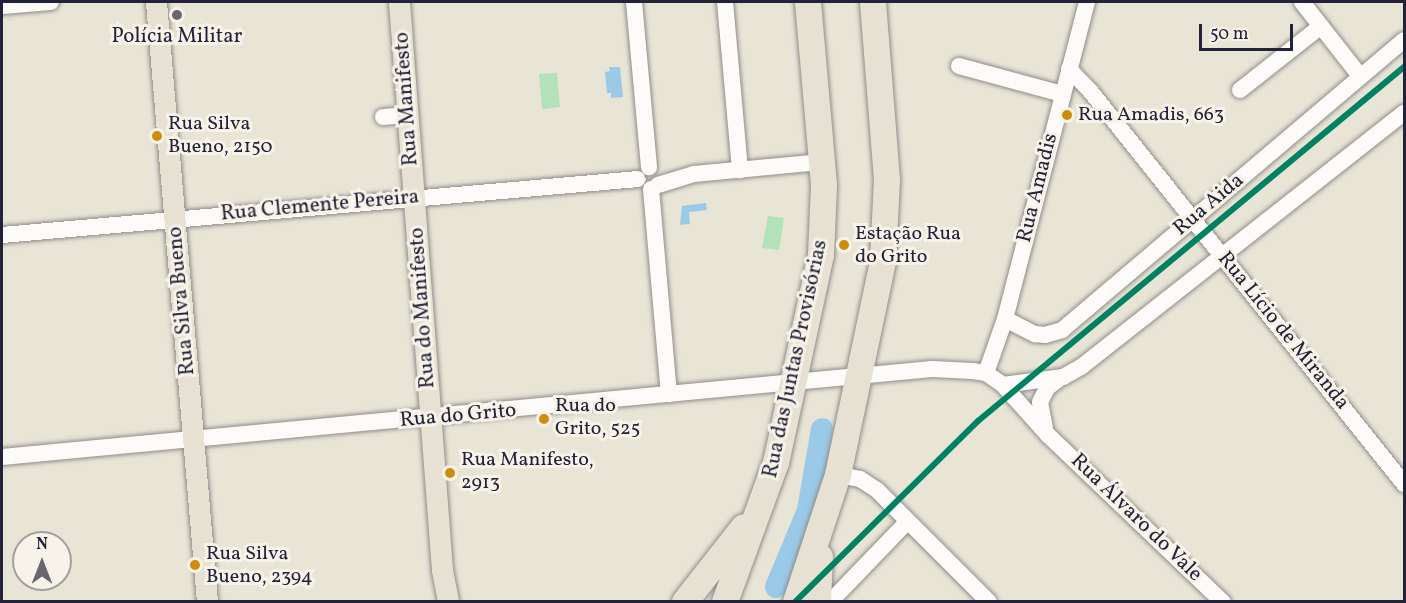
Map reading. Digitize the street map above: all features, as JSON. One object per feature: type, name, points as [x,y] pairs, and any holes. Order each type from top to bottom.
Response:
[{"type":"highway","name":"Rua das Juntas Provisórias","points":[[725,602],[765,498],[801,382],[821,255],[822,162],[808,2]]},
{"type":"highway","points":[[796,602],[821,534],[838,475],[850,377],[876,304],[888,202],[873,2]]},
{"type":"highway","points":[[685,602],[765,498]]},
{"type":"highway","points":[[818,602],[821,534]]},
{"type":"main road","name":"Rua Silva Bueno","points":[[156,2],[207,602]]},
{"type":"main road","name":"Rua Manifesto","points":[[399,2],[414,197]]},
{"type":"main road","name":"Rua do Manifesto","points":[[414,197],[431,418]]},
{"type":"main road","points":[[431,418],[442,570],[448,602]]},
{"type":"main road","points":[[439,602],[442,570]]},
{"type":"street","points":[[2,6],[51,2]]},
{"type":"street","points":[[634,2],[669,394]]},
{"type":"street","points":[[725,2],[740,170]]},
{"type":"street","name":"Rua Amadis","points":[[986,373],[1005,319],[1087,2]]},
{"type":"street","points":[[1302,2],[1360,76]]},
{"type":"street","points":[[1240,90],[1321,26]]},
{"type":"street","name":"Rua Aida","points":[[1005,319],[1035,334],[1045,335],[1062,330],[1404,40]]},
{"type":"street","points":[[958,66],[1062,94]]},
{"type":"street","name":"Rua Lício de Miranda","points":[[1069,69],[1222,254],[1404,484]]},
{"type":"street","points":[[383,117],[408,115]]},
{"type":"street","points":[[1048,435],[1040,402],[1047,388],[1098,354],[1222,254],[1401,122]]},
{"type":"street","name":"Rua Clemente Pereira","points":[[2,235],[822,162]]},
{"type":"street","name":"Rua do Grito","points":[[2,457],[850,377],[946,369],[986,373]]},
{"type":"street","name":"Rua Álvaro do Vale","points":[[986,373],[1003,385],[1048,435],[1223,602]]},
{"type":"street","points":[[1003,385],[1063,377]]},
{"type":"street","points":[[838,475],[869,484],[988,602]]},
{"type":"street","points":[[830,602],[907,522]]},
{"type":"green space","points":[[557,73],[560,107],[542,109],[539,74]]},
{"type":"green space","points":[[768,216],[784,218],[779,250],[762,248]]},
{"type":"water","points":[[609,67],[620,67],[623,97],[611,98],[611,93],[607,93],[605,72],[610,71]]},
{"type":"water","points":[[706,203],[707,210],[689,212],[690,224],[680,225],[682,206]]},
{"type":"waterway","points":[[776,587],[808,510],[822,429]]},
{"type":"transit line","points":[[795,602],[978,421],[1404,67]]},
{"type":"place","name":"Polícia Militar","points":[[177,15]]},
{"type":"place","name":"Rua Amadis, 663","points":[[1067,115]]},
{"type":"place","name":"Rua Silva Bueno, 2150","points":[[157,136]]},
{"type":"place","name":"Estação Rua do Grito","points":[[844,245]]},
{"type":"place","name":"Rua do Grito, 525","points":[[544,419]]},
{"type":"place","name":"Rua Manifesto, 2913","points":[[450,473]]},
{"type":"place","name":"Rua Silva Bueno, 2394","points":[[195,565]]}]
